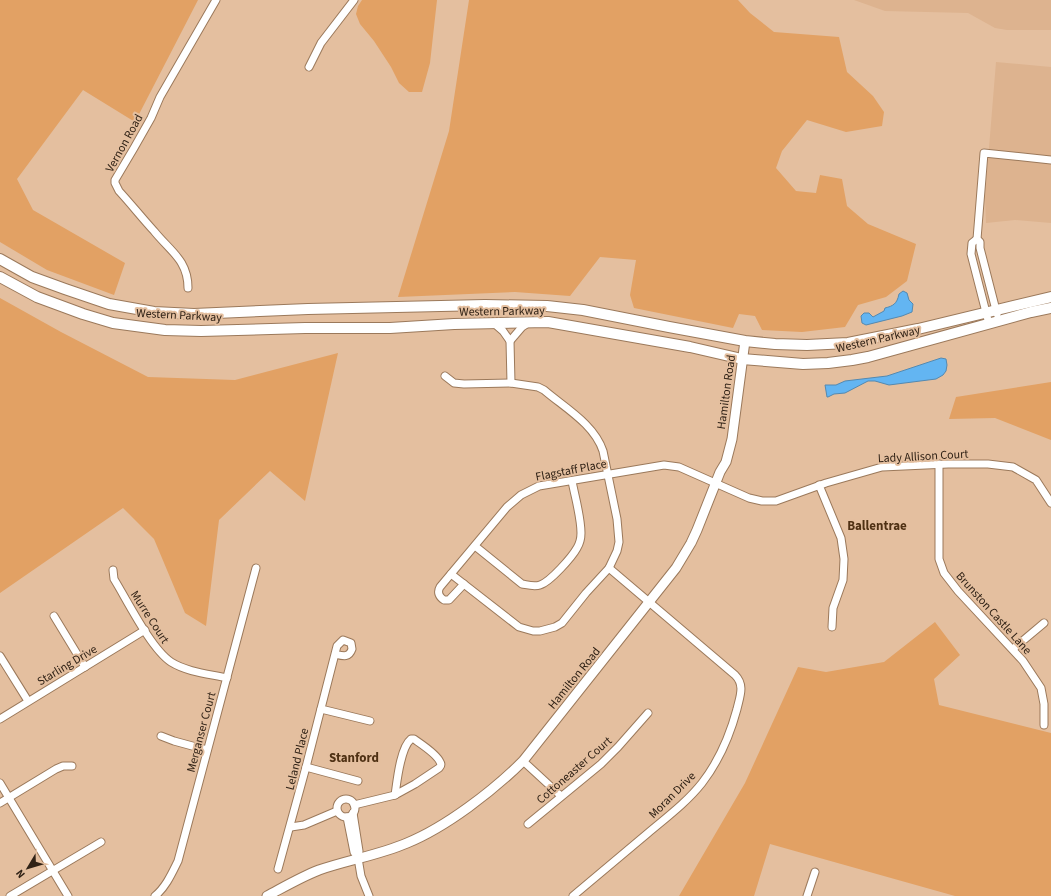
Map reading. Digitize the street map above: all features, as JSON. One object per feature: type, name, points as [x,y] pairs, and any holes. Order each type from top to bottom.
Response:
[{"type":"main road","name":"Western Parkway","points":[[0,259],[32,277],[65,289],[109,304],[154,312],[194,314],[300,309],[478,305],[547,306],[583,310],[745,340],[775,344],[800,345],[848,343],[918,329],[1051,297]]},
{"type":"main road","name":"Western Parkway","points":[[0,277],[37,297],[114,323],[138,327],[201,331],[301,328],[390,328],[548,322],[690,347],[742,359],[803,364],[852,360],[882,354],[994,322],[1051,308]]},
{"type":"main road","points":[[300,309],[301,328]]},
{"type":"street","name":"Vernon Road","points":[[188,288],[188,281],[182,263],[176,254],[155,233],[119,191],[114,180],[136,145],[151,118],[160,96],[216,0]]},
{"type":"street","points":[[309,67],[321,43],[354,0]]},
{"type":"street","points":[[994,322],[980,242],[977,238],[984,153],[1051,160]]},
{"type":"street","points":[[991,311],[994,322]]},
{"type":"street","points":[[510,341],[528,322]]},
{"type":"street","points":[[495,324],[510,341],[511,383]]},
{"type":"street","name":"Hamilton Road","points":[[267,896],[319,870],[397,847],[430,831],[499,784],[523,760],[676,568],[691,543],[726,462],[732,439],[745,340]]},
{"type":"street","points":[[445,376],[454,383],[511,383],[530,385],[541,389],[593,431],[600,440],[608,474],[619,542],[617,553],[609,568],[586,592],[562,623],[555,627],[540,631],[525,630],[512,624],[451,574]]},
{"type":"street","name":"Lady Allison Court","points":[[716,484],[749,498],[762,501],[776,501],[818,485],[882,467],[939,464],[988,464],[1013,467],[1036,480],[1051,503]]},
{"type":"street","name":"Brunston Castle Lane","points":[[939,464],[939,559],[944,573],[958,591],[1013,649],[1041,688],[1044,704],[1044,725]]},
{"type":"street","name":"Flagstaff Place","points":[[464,584],[451,598],[446,600],[439,596],[438,590],[506,507],[519,496],[540,486],[664,465],[679,467],[716,484]]},
{"type":"street","points":[[475,546],[522,584],[530,586],[547,582],[577,549],[580,542],[581,532],[572,481]]},
{"type":"street","points":[[818,485],[841,538],[844,559],[843,580],[833,608],[832,627]]},
{"type":"street","name":"Merganser Court","points":[[155,896],[160,892],[170,878],[178,860],[256,568]]},
{"type":"street","points":[[609,568],[650,601]]},
{"type":"street","name":"Murre Court","points":[[113,570],[114,579],[160,652],[171,662],[184,667],[227,678]]},
{"type":"street","name":"Moran Drive","points":[[573,896],[672,813],[702,783],[721,754],[734,722],[741,693],[742,685],[740,679],[650,601]]},
{"type":"street","points":[[54,616],[85,667]]},
{"type":"street","points":[[1013,649],[1044,623]]},
{"type":"street","name":"Starling Drive","points":[[0,719],[145,630]]},
{"type":"street","name":"Leland Place","points":[[278,869],[291,826],[335,654]]},
{"type":"street","points":[[0,656],[28,701]]},
{"type":"street","points":[[320,709],[370,721]]},
{"type":"street","name":"Cottoneaster Court","points":[[528,824],[608,758],[648,713]]},
{"type":"street","points":[[161,736],[174,742],[207,750]]},
{"type":"street","points":[[354,805],[395,795],[417,783],[439,768],[441,765],[440,761],[414,739],[411,739],[404,748],[397,775],[395,795]]},
{"type":"street","points":[[523,760],[561,796]]},
{"type":"street","points":[[0,803],[56,769],[63,766],[72,766]]},
{"type":"street","points":[[306,768],[358,781]]},
{"type":"street","points":[[0,783],[68,896]]},
{"type":"street","points":[[341,800],[350,800],[354,805],[355,810],[350,815],[341,816],[337,811],[337,805],[341,800]]},
{"type":"street","points":[[291,826],[309,823],[337,811]]},
{"type":"street","points":[[350,815],[360,851],[358,858],[363,880],[369,896]]},
{"type":"street","points":[[10,896],[101,842]]},
{"type":"street","points":[[807,896],[815,872]]},
{"type":"shaded area","points":[[0,0],[198,0],[135,122],[83,90],[17,179],[33,210],[125,263],[114,295],[47,270],[0,242]]},
{"type":"shaded area","points":[[362,0],[437,0],[430,63],[422,92],[409,92],[399,83],[391,67],[374,41],[360,24],[356,14],[358,6]]},
{"type":"shaded area","points":[[469,0],[738,0],[750,13],[774,32],[839,37],[847,72],[873,96],[884,112],[882,126],[846,132],[807,120],[782,151],[776,168],[796,191],[816,193],[820,175],[842,179],[847,206],[868,224],[916,244],[907,281],[886,297],[858,305],[845,327],[802,332],[762,330],[755,316],[739,314],[733,328],[634,308],[630,295],[636,260],[600,257],[570,296],[515,292],[398,297],[449,131]]},
{"type":"shaded area","points":[[854,0],[1051,0],[1051,30],[1007,30],[995,28],[968,13],[885,11]]},
{"type":"shaded area","points":[[996,62],[1051,67],[1051,223],[1015,220],[986,223],[985,197]]},
{"type":"shaded area","points":[[0,298],[61,332],[148,377],[235,380],[338,353],[305,501],[270,471],[219,520],[206,626],[185,613],[154,539],[123,508],[0,593]]},
{"type":"shaded area","points":[[1051,382],[1051,440],[995,418],[949,419],[956,397]]},
{"type":"shaded area","points":[[935,622],[960,655],[934,679],[939,705],[1051,733],[1051,896],[955,896],[770,844],[754,896],[679,896],[745,783],[798,667],[826,672],[884,662]]},
{"type":"water","points":[[903,291],[907,293],[909,300],[913,304],[912,312],[866,325],[862,323],[861,316],[864,313],[869,313],[873,317],[884,311],[885,308],[894,304],[899,294]]},
{"type":"water","points":[[941,358],[946,359],[946,371],[943,375],[936,379],[889,385],[875,381],[868,381],[845,393],[834,394],[827,397],[825,385],[836,385],[845,381],[887,376]]},
{"type":"district","name":"Ballentrae","points":[[877,525]]},
{"type":"district","name":"Stanford","points":[[354,757]]}]
